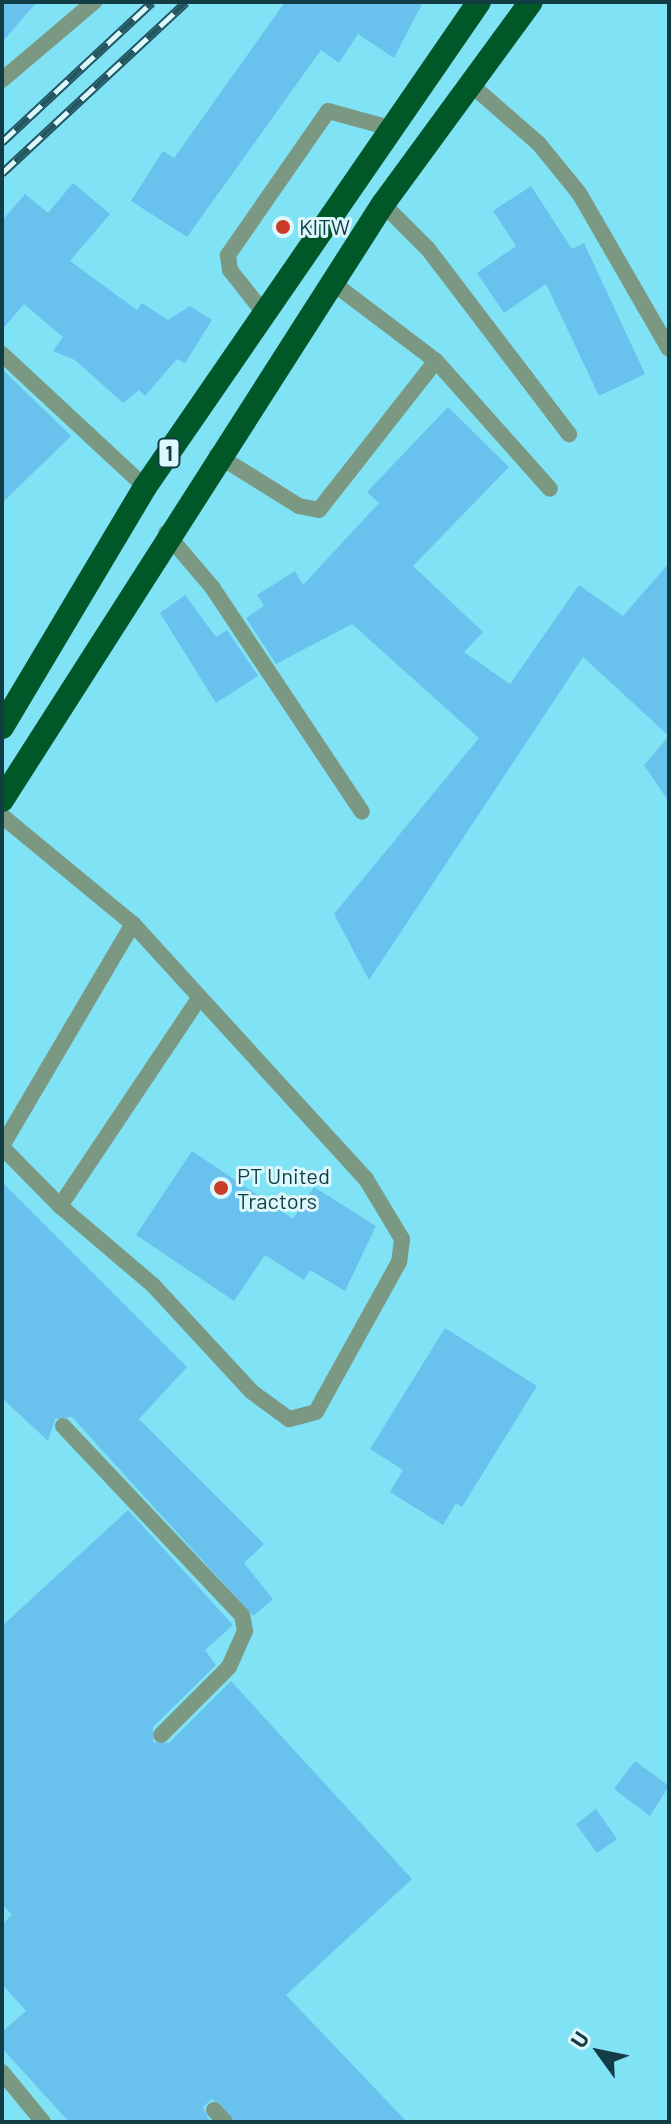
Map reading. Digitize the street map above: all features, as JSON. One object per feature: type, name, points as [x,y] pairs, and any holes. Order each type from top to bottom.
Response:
[{"type":"highway","name":"1","points":[[2,727],[145,487],[479,2]]},
{"type":"highway","name":"1","points":[[2,800],[166,533],[383,204],[468,82],[531,2]]},
{"type":"street","points":[[2,80],[94,2]]},
{"type":"street","points":[[468,82],[539,144],[579,193],[669,349]]},
{"type":"street","points":[[264,313],[230,270],[228,255],[328,111],[390,128]]},
{"type":"street","points":[[383,204],[428,249],[569,434]]},
{"type":"street","points":[[333,283],[436,361],[550,489]]},
{"type":"street","points":[[2,354],[145,487]]},
{"type":"street","points":[[217,455],[299,506],[319,510],[436,361]]},
{"type":"street","points":[[166,533],[212,587],[362,812]]},
{"type":"street","points":[[2,816],[133,924],[198,1000],[366,1179],[402,1239],[399,1262],[316,1412],[289,1419],[252,1392],[154,1286],[60,1206],[2,1147],[133,924]]},
{"type":"street","points":[[60,1206],[198,1000]]},
{"type":"street","points":[[63,1426],[242,1615],[245,1631],[229,1667],[161,1735]]},
{"type":"street","points":[[2,2072],[43,2122]]},
{"type":"building","points":[[2,2],[37,2],[2,42]]},
{"type":"building","points":[[285,2],[423,2],[394,58],[358,34],[339,63],[321,50],[187,237],[131,201],[163,151],[174,158]]},
{"type":"building","points":[[73,183],[110,214],[70,261],[137,310],[142,303],[168,320],[190,306],[212,320],[185,363],[177,359],[145,396],[139,390],[123,403],[75,360],[53,351],[63,337],[24,304],[2,330],[2,221],[25,194],[48,213]]},
{"type":"building","points":[[531,186],[572,249],[584,243],[645,374],[599,396],[546,284],[504,313],[477,273],[516,246],[493,211]]},
{"type":"building","points":[[2,369],[71,436],[2,503]]},
{"type":"building","points":[[448,407],[509,467],[413,566],[483,632],[464,652],[510,684],[579,585],[623,616],[669,563],[669,736],[583,657],[369,980],[334,914],[479,738],[352,624],[276,664],[246,618],[264,606],[257,595],[295,571],[303,585],[379,503],[367,492]]},
{"type":"building","points":[[185,595],[216,637],[227,630],[258,676],[216,703],[160,613]]},
{"type":"building","points":[[669,736],[669,802],[644,765]]},
{"type":"building","points":[[192,1151],[293,1219],[314,1187],[376,1226],[345,1291],[310,1270],[304,1280],[265,1255],[234,1301],[136,1235]]},
{"type":"building","points":[[2,1182],[187,1367],[139,1419],[264,1544],[244,1563],[273,1599],[253,1616],[72,1417],[55,1419],[48,1441],[2,1398]]},
{"type":"building","points":[[445,1328],[537,1386],[462,1507],[456,1503],[443,1525],[390,1492],[403,1470],[370,1449]]},
{"type":"building","points":[[128,1510],[233,1625],[205,1650],[216,1665],[153,1727],[153,1742],[169,1743],[231,1681],[412,1879],[286,1995],[407,2122],[236,2122],[212,2099],[203,2107],[210,2122],[69,2122],[2,2048],[2,2032],[26,2011],[2,1984],[2,1924],[12,1915],[2,1904],[2,1626]]},
{"type":"building","points":[[635,1761],[669,1786],[650,1816],[614,1789]]},
{"type":"building","points":[[596,1809],[617,1839],[597,1853],[576,1824]]},
{"type":"railway","points":[[2,142],[152,2]]},
{"type":"railway","points":[[2,173],[186,2]]},
{"type":"place","name":"KITW","points":[[283,227]]},
{"type":"place","name":"PT United Tractors","points":[[221,1188]]}]
